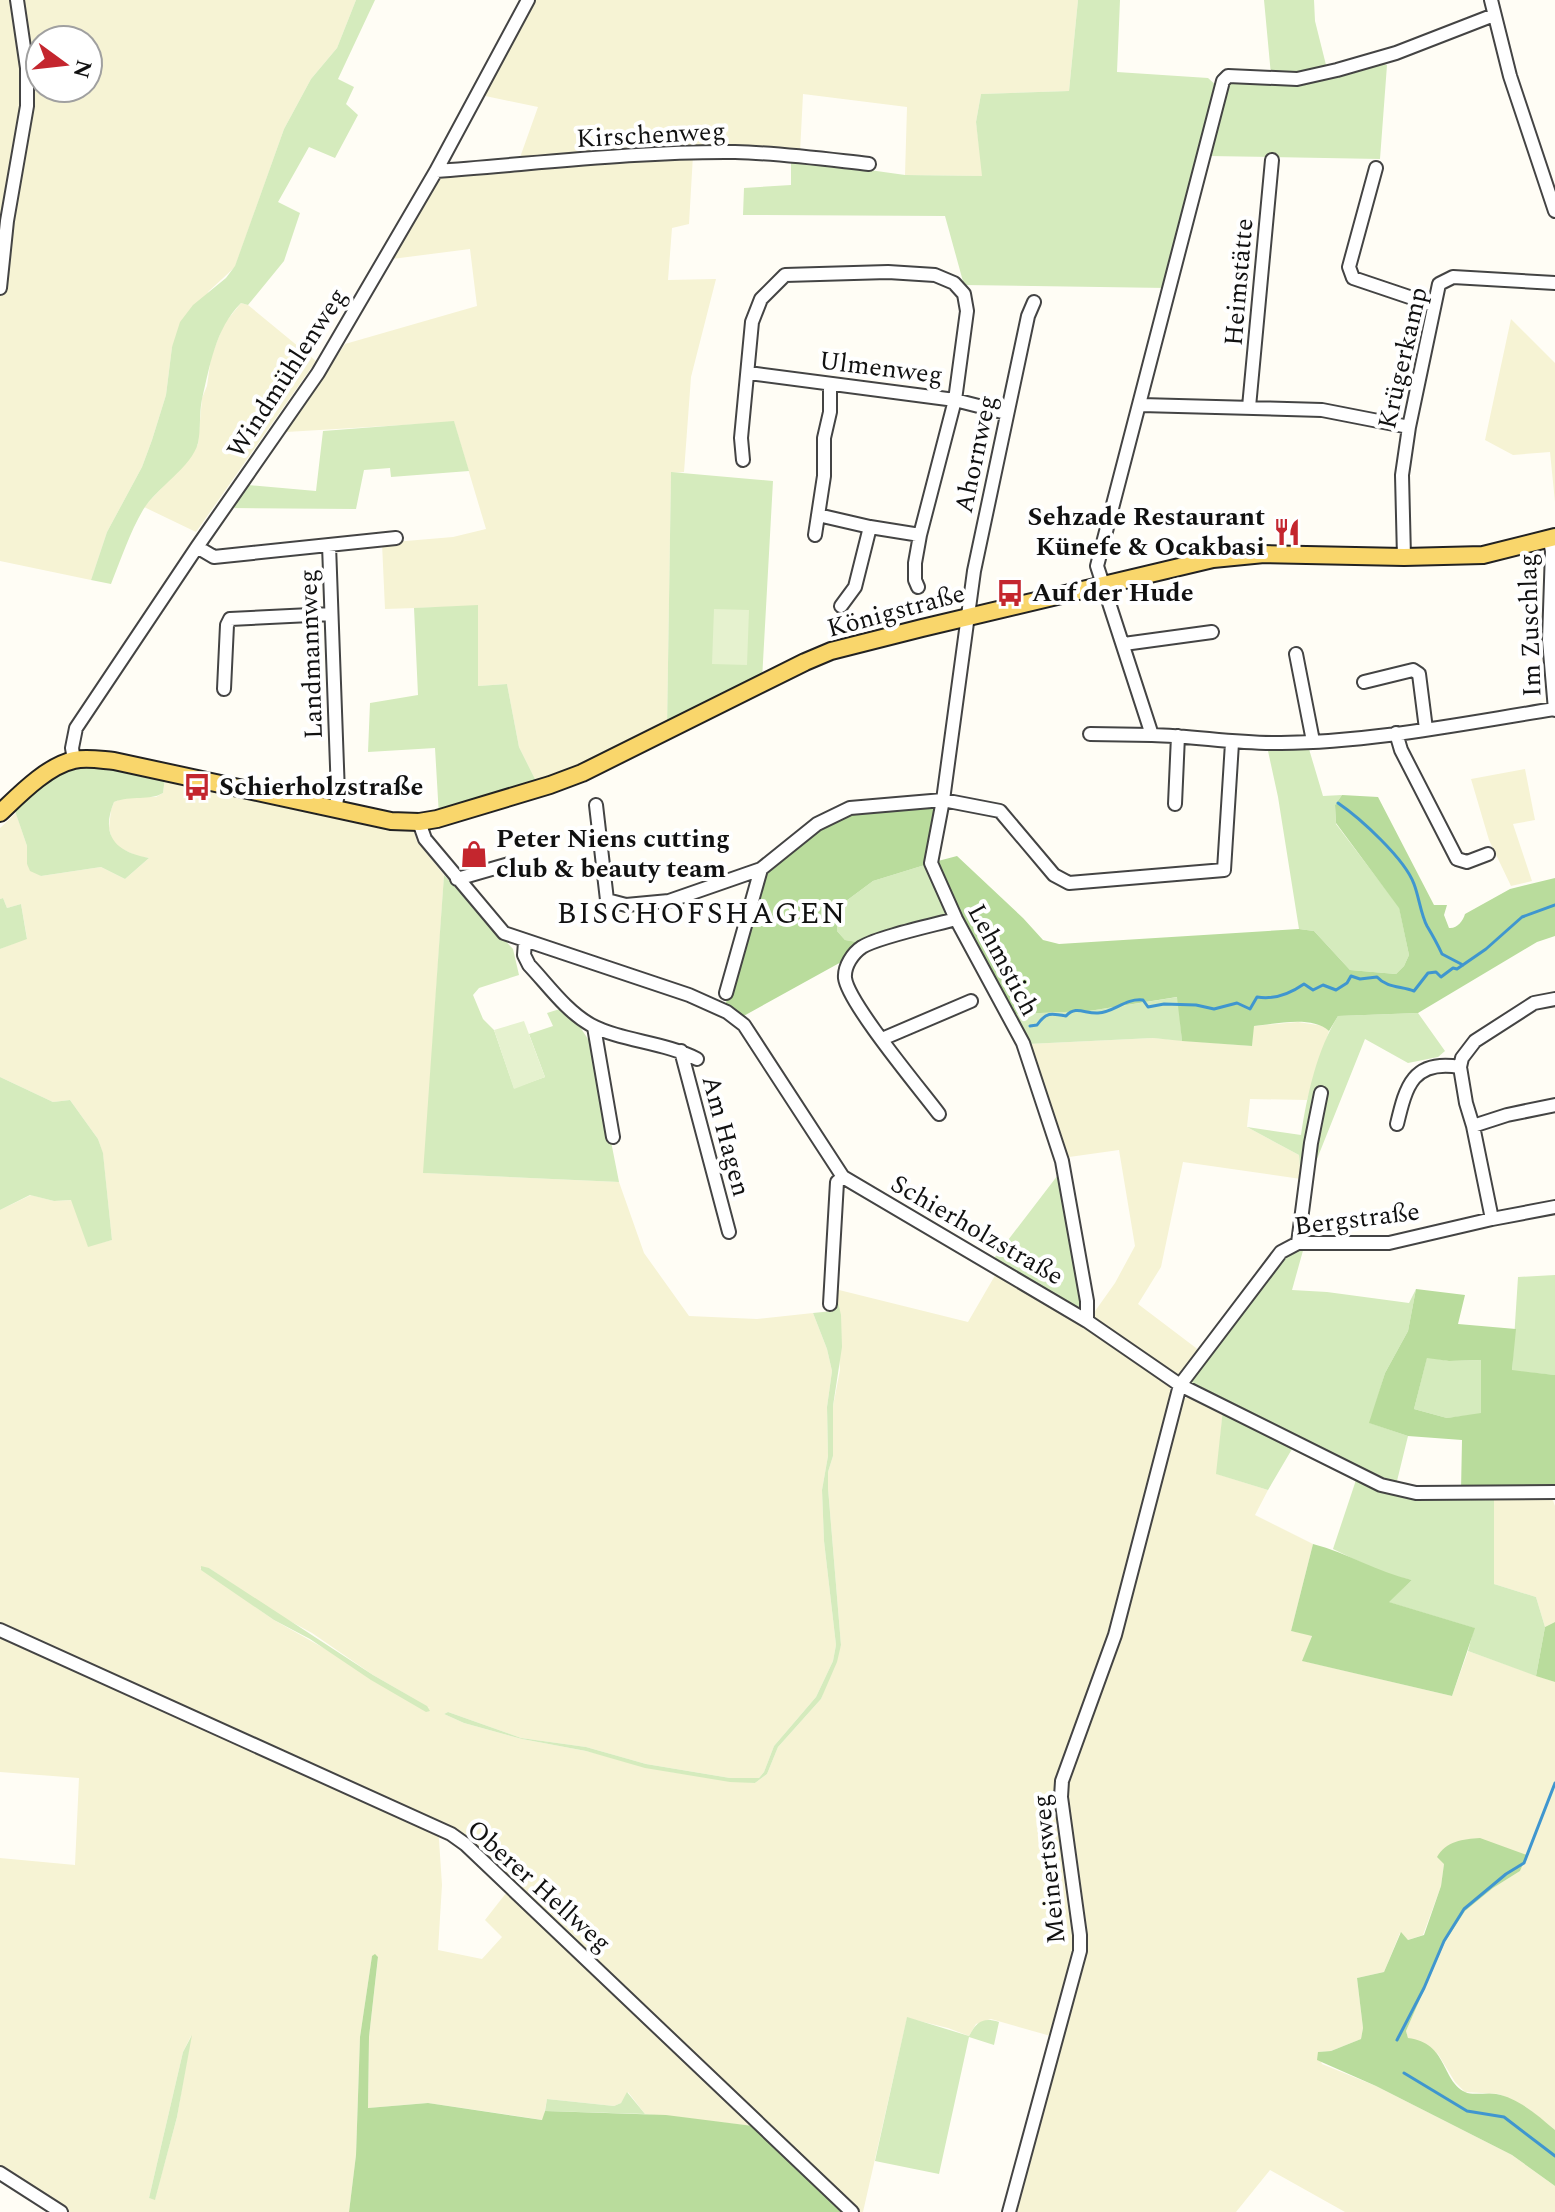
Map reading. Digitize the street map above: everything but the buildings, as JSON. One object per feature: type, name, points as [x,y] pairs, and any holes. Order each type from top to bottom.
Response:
[{"type":"main road","name":"Königstraße","points":[[74,760],[114,761],[391,821],[419,822],[511,798],[582,773],[766,680],[831,651],[1213,559],[1264,554],[1483,555],[1552,537]]},
{"type":"main road","points":[[0,813],[52,770],[74,760]]},
{"type":"street","points":[[0,288],[27,96],[27,68],[17,0]]},
{"type":"street","name":"Windmühlenweg","points":[[74,760],[76,728],[318,373],[436,171],[528,0]]},
{"type":"street","points":[[1491,0],[1510,76],[1555,211]]},
{"type":"street","points":[[1152,735],[1097,566],[1223,81],[1228,76],[1297,79],[1337,70],[1396,53],[1494,15]]},
{"type":"street","name":"Kirschenweg","points":[[436,171],[719,152],[785,154],[869,164]]},
{"type":"street","name":"Heimstätte","points":[[1249,407],[1272,160]]},
{"type":"street","points":[[1376,168],[1349,267],[1353,278],[1433,305]]},
{"type":"street","points":[[743,460],[741,438],[752,322],[761,299],[785,275],[888,272],[935,275],[954,283],[964,294],[967,311],[955,400],[920,535],[915,580],[918,587]]},
{"type":"street","name":"Krügerkamp","points":[[1404,557],[1402,475],[1439,284],[1453,277],[1555,283]]},
{"type":"street","name":"Ahornweg","points":[[969,617],[974,571],[1006,413],[1034,302]]},
{"type":"street","name":"Ulmenweg","points":[[749,373],[955,400],[1006,413]]},
{"type":"street","points":[[815,535],[824,476],[824,438],[830,412],[830,384]]},
{"type":"street","points":[[1141,405],[1322,410],[1409,427]]},
{"type":"street","points":[[818,515],[920,535]]},
{"type":"street","points":[[841,606],[855,587],[870,527]]},
{"type":"street","name":"Im Zuschlag","points":[[1552,537],[1549,640],[1554,703]]},
{"type":"street","name":"Landmannweg","points":[[197,547],[214,557],[396,538]]},
{"type":"street","name":"Landmannweg","points":[[329,545],[338,794],[335,809]]},
{"type":"street","points":[[224,689],[227,625],[230,619],[331,614]]},
{"type":"street","name":"Lehmstich","points":[[969,617],[931,863],[956,919],[1023,1043],[1055,1136],[1087,1301],[1087,1321]]},
{"type":"street","points":[[1124,644],[1212,632]]},
{"type":"street","points":[[1296,654],[1313,741]]},
{"type":"street","points":[[1364,682],[1413,670],[1419,674],[1426,729]]},
{"type":"street","points":[[1090,734],[1178,736],[1232,743],[1313,741],[1426,729],[1554,703]]},
{"type":"street","points":[[1396,733],[1401,750],[1457,859],[1467,862],[1488,854]]},
{"type":"street","points":[[1175,804],[1178,736]]},
{"type":"street","points":[[596,805],[607,900],[626,905],[669,901],[761,869],[817,824],[850,808],[943,800],[1000,811],[1054,875],[1069,883],[1224,870],[1232,743]]},
{"type":"street","name":"Schierholzstraße","points":[[419,822],[425,839],[504,933],[689,995],[727,1012],[744,1025],[843,1177],[1087,1321],[1180,1385],[1381,1485],[1416,1493],[1555,1492]]},
{"type":"street","points":[[457,879],[509,864]]},
{"type":"street","points":[[726,993],[761,869]]},
{"type":"street","points":[[939,1114],[882,1039],[852,995],[845,977],[851,957],[864,946],[956,919]]},
{"type":"street","name":"Am Hagen","points":[[525,942],[524,955],[529,965],[575,1015],[594,1027],[681,1051],[697,1059]]},
{"type":"street","points":[[1492,1219],[1466,1103],[1460,1067],[1462,1058],[1475,1041],[1534,1003],[1555,999]]},
{"type":"street","points":[[882,1039],[971,1001]]},
{"type":"street","points":[[594,1027],[613,1137]]},
{"type":"street","name":"Am Hagen","points":[[681,1051],[729,1232]]},
{"type":"street","points":[[1397,1124],[1404,1093],[1414,1076],[1424,1069],[1460,1067]]},
{"type":"street","points":[[1298,1243],[1321,1093]]},
{"type":"street","points":[[1473,1126],[1555,1105]]},
{"type":"street","points":[[830,1304],[837,1182],[843,1177]]},
{"type":"street","name":"Bergstraße","points":[[1180,1385],[1281,1252],[1298,1243],[1389,1243],[1555,1207]]},
{"type":"street","name":"Meinertsweg","points":[[1009,2212],[1080,1951],[1061,1797],[1062,1781],[1115,1635],[1180,1385]]},
{"type":"street","name":"Oberer Hellweg","points":[[0,1630],[451,1834],[852,2212]]},
{"type":"street","points":[[0,2173],[61,2212]]},
{"type":"shaded area","points":[[0,0],[356,0],[337,48],[311,79],[284,129],[235,267],[209,291],[172,347],[166,395],[152,440],[142,467],[107,532],[91,580],[0,561]]},
{"type":"shaded area","points":[[529,0],[1078,0],[1069,91],[981,94],[976,122],[983,176],[905,175],[907,107],[803,94],[800,153],[518,163],[538,107],[476,94]]},
{"type":"shaded area","points":[[693,155],[689,224],[672,228],[668,280],[716,279],[691,377],[684,472],[671,473],[667,728],[539,787],[519,747],[507,684],[478,686],[478,606],[385,609],[382,543],[453,537],[486,529],[454,422],[286,432],[345,344],[477,306],[470,249],[392,259],[441,175]]},
{"type":"shaded area","points":[[241,303],[248,305],[316,361],[196,532],[144,507],[191,456],[198,444],[202,398],[211,357],[224,324]]},
{"type":"shaded area","points":[[1511,319],[1555,363],[1555,502],[1550,452],[1513,455],[1485,440]]},
{"type":"shaded area","points":[[1525,769],[1535,820],[1513,824],[1532,881],[1511,886],[1489,840],[1471,779]]},
{"type":"shaded area","points":[[165,778],[414,832],[417,841],[444,875],[424,1173],[619,1182],[644,1253],[689,1316],[757,1319],[813,1313],[827,1349],[832,1371],[827,1407],[828,1456],[822,1490],[824,1541],[836,1645],[833,1661],[816,1697],[774,1746],[759,1778],[730,1778],[646,1764],[586,1747],[521,1738],[448,1712],[444,1714],[464,1723],[522,1739],[671,1772],[755,1783],[767,1774],[778,1747],[821,1699],[841,1645],[828,1488],[828,1472],[833,1456],[833,1406],[840,1370],[835,1289],[968,1322],[997,1272],[1165,1379],[1170,1386],[1170,1403],[1096,1699],[1121,1636],[1182,1399],[1193,1396],[1223,1409],[1217,1474],[1268,1490],[1255,1515],[1313,1544],[1291,1631],[1312,1635],[1303,1661],[1452,1696],[1468,1651],[1555,1682],[1555,2130],[1526,2107],[1499,2094],[1465,2092],[1438,2054],[1408,2038],[1406,2031],[1445,1942],[1465,1911],[1520,1871],[1526,1855],[1444,1864],[1441,1886],[1423,1935],[1408,1940],[1400,1933],[1384,1972],[1357,1978],[1363,2028],[1361,2039],[1331,2051],[1318,2052],[1322,2064],[1376,2086],[1512,2155],[1555,2186],[1555,2212],[1345,2212],[1270,2170],[1236,2212],[1013,2212],[1086,1951],[1087,1930],[1076,1849],[1068,1849],[1079,1936],[1054,2037],[991,2019],[976,2024],[969,2036],[907,2018],[863,2212],[848,2212],[753,2126],[645,2114],[628,2092],[621,2103],[614,2106],[547,2099],[543,2120],[428,2103],[368,2108],[369,2037],[378,1958],[372,1956],[360,2037],[356,2155],[349,2212],[65,2212],[0,2172],[0,1858],[75,1865],[79,1778],[0,1772],[0,1210],[31,1195],[54,1201],[72,1200],[88,1246],[112,1240],[103,1154],[98,1139],[70,1100],[53,1102],[0,1077],[0,949],[27,938],[21,904],[7,908],[3,898],[0,899],[0,828],[16,813],[27,846],[27,864],[41,876],[101,867],[125,879],[149,858],[118,847],[112,840],[109,828],[114,802],[126,797],[156,797],[163,793]],"holes":[[[200,1568],[209,1568],[275,1613],[430,1708],[274,1620]],[[438,1825],[514,1883],[485,1920],[502,1937],[482,1959],[438,1950],[442,1885]],[[191,2036],[177,2117],[155,2199],[149,2198],[183,2052]]]},
{"type":"shaded area","points":[[1298,1022],[1324,1026],[1329,1031],[1307,1100],[1250,1099],[1247,1127],[1299,1155],[1301,1179],[1183,1162],[1161,1267],[1138,1304],[1200,1351],[1181,1376],[1177,1376],[1099,1325],[1095,1319],[1093,1314],[1115,1283],[1135,1246],[1119,1150],[1062,1158],[1028,1044],[1153,1038],[1252,1046],[1253,1026]]},
{"type":"shaded area","points":[[1552,1498],[1555,1506],[1555,1622],[1545,1627],[1536,1597],[1494,1584],[1494,1499]]},
{"type":"green space","points":[[356,0],[375,0],[338,79],[354,87],[346,104],[358,115],[335,158],[309,147],[278,202],[300,213],[284,261],[248,305],[241,303],[232,313],[219,336],[202,399],[199,438],[194,452],[143,510],[111,584],[91,580],[107,532],[142,467],[152,440],[166,395],[172,347],[180,322],[193,305],[226,278],[235,266],[284,129],[311,79],[337,48]]},
{"type":"green space","points":[[1078,0],[1120,0],[1117,72],[1208,78],[1218,87],[1167,288],[964,285],[945,216],[743,215],[744,188],[791,185],[791,159],[905,175],[982,176],[976,122],[981,94],[1069,91]]},
{"type":"green space","points":[[1264,0],[1314,0],[1315,21],[1327,69],[1297,75],[1271,75]]},
{"type":"green space","points":[[1378,62],[1387,65],[1380,159],[1208,156],[1225,86],[1232,81],[1284,84]]},
{"type":"green space","points":[[454,421],[469,471],[391,477],[390,468],[364,470],[356,509],[231,508],[248,485],[316,491],[323,431]]},
{"type":"green space","points":[[671,472],[773,481],[762,680],[667,728]]},
{"type":"green space","points":[[478,605],[478,686],[507,684],[519,747],[539,787],[439,816],[435,748],[368,752],[370,703],[418,695],[414,608]]},
{"type":"green space","points":[[714,609],[749,610],[747,665],[712,664]]},
{"type":"green space","points":[[1309,749],[1323,796],[1342,795],[1335,805],[1336,824],[1399,907],[1409,955],[1396,974],[1350,970],[1314,931],[1299,929],[1268,751]]},
{"type":"green space","points":[[92,765],[165,778],[163,793],[114,802],[110,814],[110,833],[120,847],[149,858],[125,879],[101,867],[41,876],[30,871],[27,846],[14,808],[50,780],[69,770]]},
{"type":"green space","points":[[1342,795],[1378,797],[1434,905],[1447,905],[1444,915],[1449,928],[1459,924],[1465,914],[1510,889],[1555,878],[1555,936],[1537,942],[1418,1013],[1338,1016],[1329,1031],[1322,1026],[1303,1022],[1254,1026],[1252,1046],[1182,1041],[1177,997],[1089,1011],[1014,1014],[959,916],[938,861],[957,856],[1043,940],[1059,944],[1299,929],[1314,931],[1350,970],[1396,974],[1409,955],[1399,908],[1336,823],[1335,805]]},
{"type":"green space","points":[[935,803],[928,864],[873,881],[838,907],[837,931],[845,940],[863,943],[843,961],[740,1018],[725,1006],[763,870],[819,825],[845,812]]},
{"type":"green space","points":[[928,864],[949,919],[863,943],[845,940],[837,931],[838,907],[873,881]]},
{"type":"green space","points":[[444,875],[513,949],[519,975],[479,988],[473,995],[483,1019],[494,1030],[514,1088],[545,1077],[529,1034],[553,1026],[547,1013],[563,1008],[592,1045],[619,1182],[423,1173]]},
{"type":"green space","points":[[3,898],[7,908],[21,904],[27,939],[0,949],[0,899]]},
{"type":"green space","points":[[1178,997],[1182,1041],[1153,1038],[1028,1044],[1014,1014],[1089,1011]]},
{"type":"green space","points":[[1418,1013],[1445,1051],[1438,1057],[1408,1063],[1365,1039],[1309,1179],[1301,1179],[1299,1155],[1247,1127],[1301,1135],[1314,1073],[1324,1043],[1338,1016]]},
{"type":"green space","points":[[524,1021],[545,1077],[514,1089],[494,1030]]},
{"type":"green space","points":[[0,1077],[53,1102],[70,1100],[98,1139],[103,1153],[112,1240],[88,1247],[71,1200],[54,1201],[30,1195],[0,1210]]},
{"type":"green space","points":[[1061,1171],[1083,1307],[1079,1310],[992,1261]]},
{"type":"green space","points":[[1304,1247],[1292,1290],[1409,1303],[1416,1289],[1408,1331],[1385,1373],[1370,1423],[1408,1436],[1396,1485],[1195,1389],[1191,1380],[1284,1255]]},
{"type":"green space","points":[[1555,1275],[1555,1375],[1512,1371],[1518,1277]]},
{"type":"green space","points":[[835,1289],[841,1315],[842,1347],[833,1406],[833,1456],[828,1472],[828,1488],[841,1645],[821,1699],[778,1747],[767,1774],[755,1783],[730,1782],[645,1768],[586,1751],[522,1739],[464,1723],[444,1714],[448,1712],[521,1738],[586,1747],[646,1764],[730,1778],[759,1778],[774,1746],[816,1697],[833,1661],[836,1645],[824,1541],[822,1490],[828,1456],[827,1407],[832,1371],[813,1313],[833,1311]]},
{"type":"green space","points":[[1416,1289],[1465,1295],[1458,1324],[1516,1329],[1512,1370],[1555,1375],[1555,1486],[1461,1491],[1462,1440],[1408,1436],[1369,1423],[1385,1373],[1408,1331]],"holes":[[[1427,1358],[1481,1360],[1481,1413],[1447,1418],[1414,1409]]]},
{"type":"green space","points":[[1427,1357],[1449,1361],[1481,1360],[1481,1414],[1447,1418],[1414,1409]]},
{"type":"green space","points":[[1223,1409],[1295,1444],[1268,1490],[1216,1474]]},
{"type":"green space","points":[[1357,1477],[1389,1492],[1414,1499],[1494,1499],[1494,1584],[1536,1597],[1545,1627],[1536,1676],[1468,1651],[1474,1628],[1388,1602],[1412,1580],[1385,1574],[1333,1549]]},
{"type":"green space","points":[[1313,1544],[1412,1580],[1389,1602],[1475,1628],[1452,1696],[1302,1661],[1312,1636],[1291,1631]]},
{"type":"green space","points":[[201,1566],[209,1568],[373,1675],[427,1706],[430,1711],[426,1712],[371,1680],[310,1639],[274,1620],[201,1570]]},
{"type":"green space","points":[[1555,1622],[1555,1682],[1536,1676],[1545,1627]]},
{"type":"green space","points":[[1480,1838],[1527,1855],[1520,1871],[1465,1911],[1445,1942],[1406,2031],[1408,2038],[1421,2041],[1437,2054],[1457,2086],[1465,2092],[1496,2094],[1513,2099],[1555,2130],[1555,2186],[1512,2155],[1376,2086],[1317,2060],[1318,2052],[1331,2051],[1361,2039],[1363,2028],[1357,1978],[1384,1972],[1401,1932],[1408,1940],[1424,1935],[1441,1886],[1444,1864],[1437,1857],[1445,1847],[1456,1842]]},
{"type":"green space","points":[[375,1954],[378,1957],[369,2037],[368,2108],[428,2103],[542,2120],[545,2111],[666,2115],[753,2126],[848,2212],[349,2212],[356,2155],[360,2037],[372,1956]]},
{"type":"green space","points":[[907,2017],[969,2036],[981,2022],[999,2022],[994,2045],[969,2037],[939,2174],[875,2161]]},
{"type":"green space","points":[[192,2035],[177,2117],[155,2200],[149,2198],[183,2052]]},
{"type":"green space","points":[[627,2092],[645,2114],[545,2111],[547,2099],[614,2106],[621,2103]]},
{"type":"waterway","points":[[1338,803],[1392,851],[1414,884],[1425,922],[1442,954],[1463,965]]},
{"type":"waterway","points":[[1030,1026],[1037,1025],[1049,1014],[1066,1016],[1077,1010],[1104,1012],[1137,1000],[1143,1000],[1148,1007],[1164,1004],[1214,1009],[1237,1003],[1250,1009],[1257,997],[1282,995],[1304,984],[1313,990],[1323,985],[1336,990],[1351,976],[1360,979],[1377,977],[1390,985],[1414,991],[1428,973],[1436,972],[1441,977],[1453,968],[1457,969],[1486,949],[1522,917],[1555,905]]},
{"type":"waterway","points":[[1397,2040],[1444,1941],[1464,1909],[1524,1863],[1555,1783]]},
{"type":"waterway","points":[[1404,2073],[1467,2111],[1504,2117],[1555,2156]]},
{"type":"place","name":"Sehzade Restaurant Künefe & Ocakbasi","points":[[1287,532]]},
{"type":"place","name":"Auf der Hude","points":[[1010,593]]},
{"type":"place","name":"Schierholzstraße","points":[[197,787]]},
{"type":"place","name":"Peter Niens cutting club & beauty team","points":[[474,854]]},
{"type":"district","name":"BISCHOFSHAGEN","points":[[702,914]]}]
